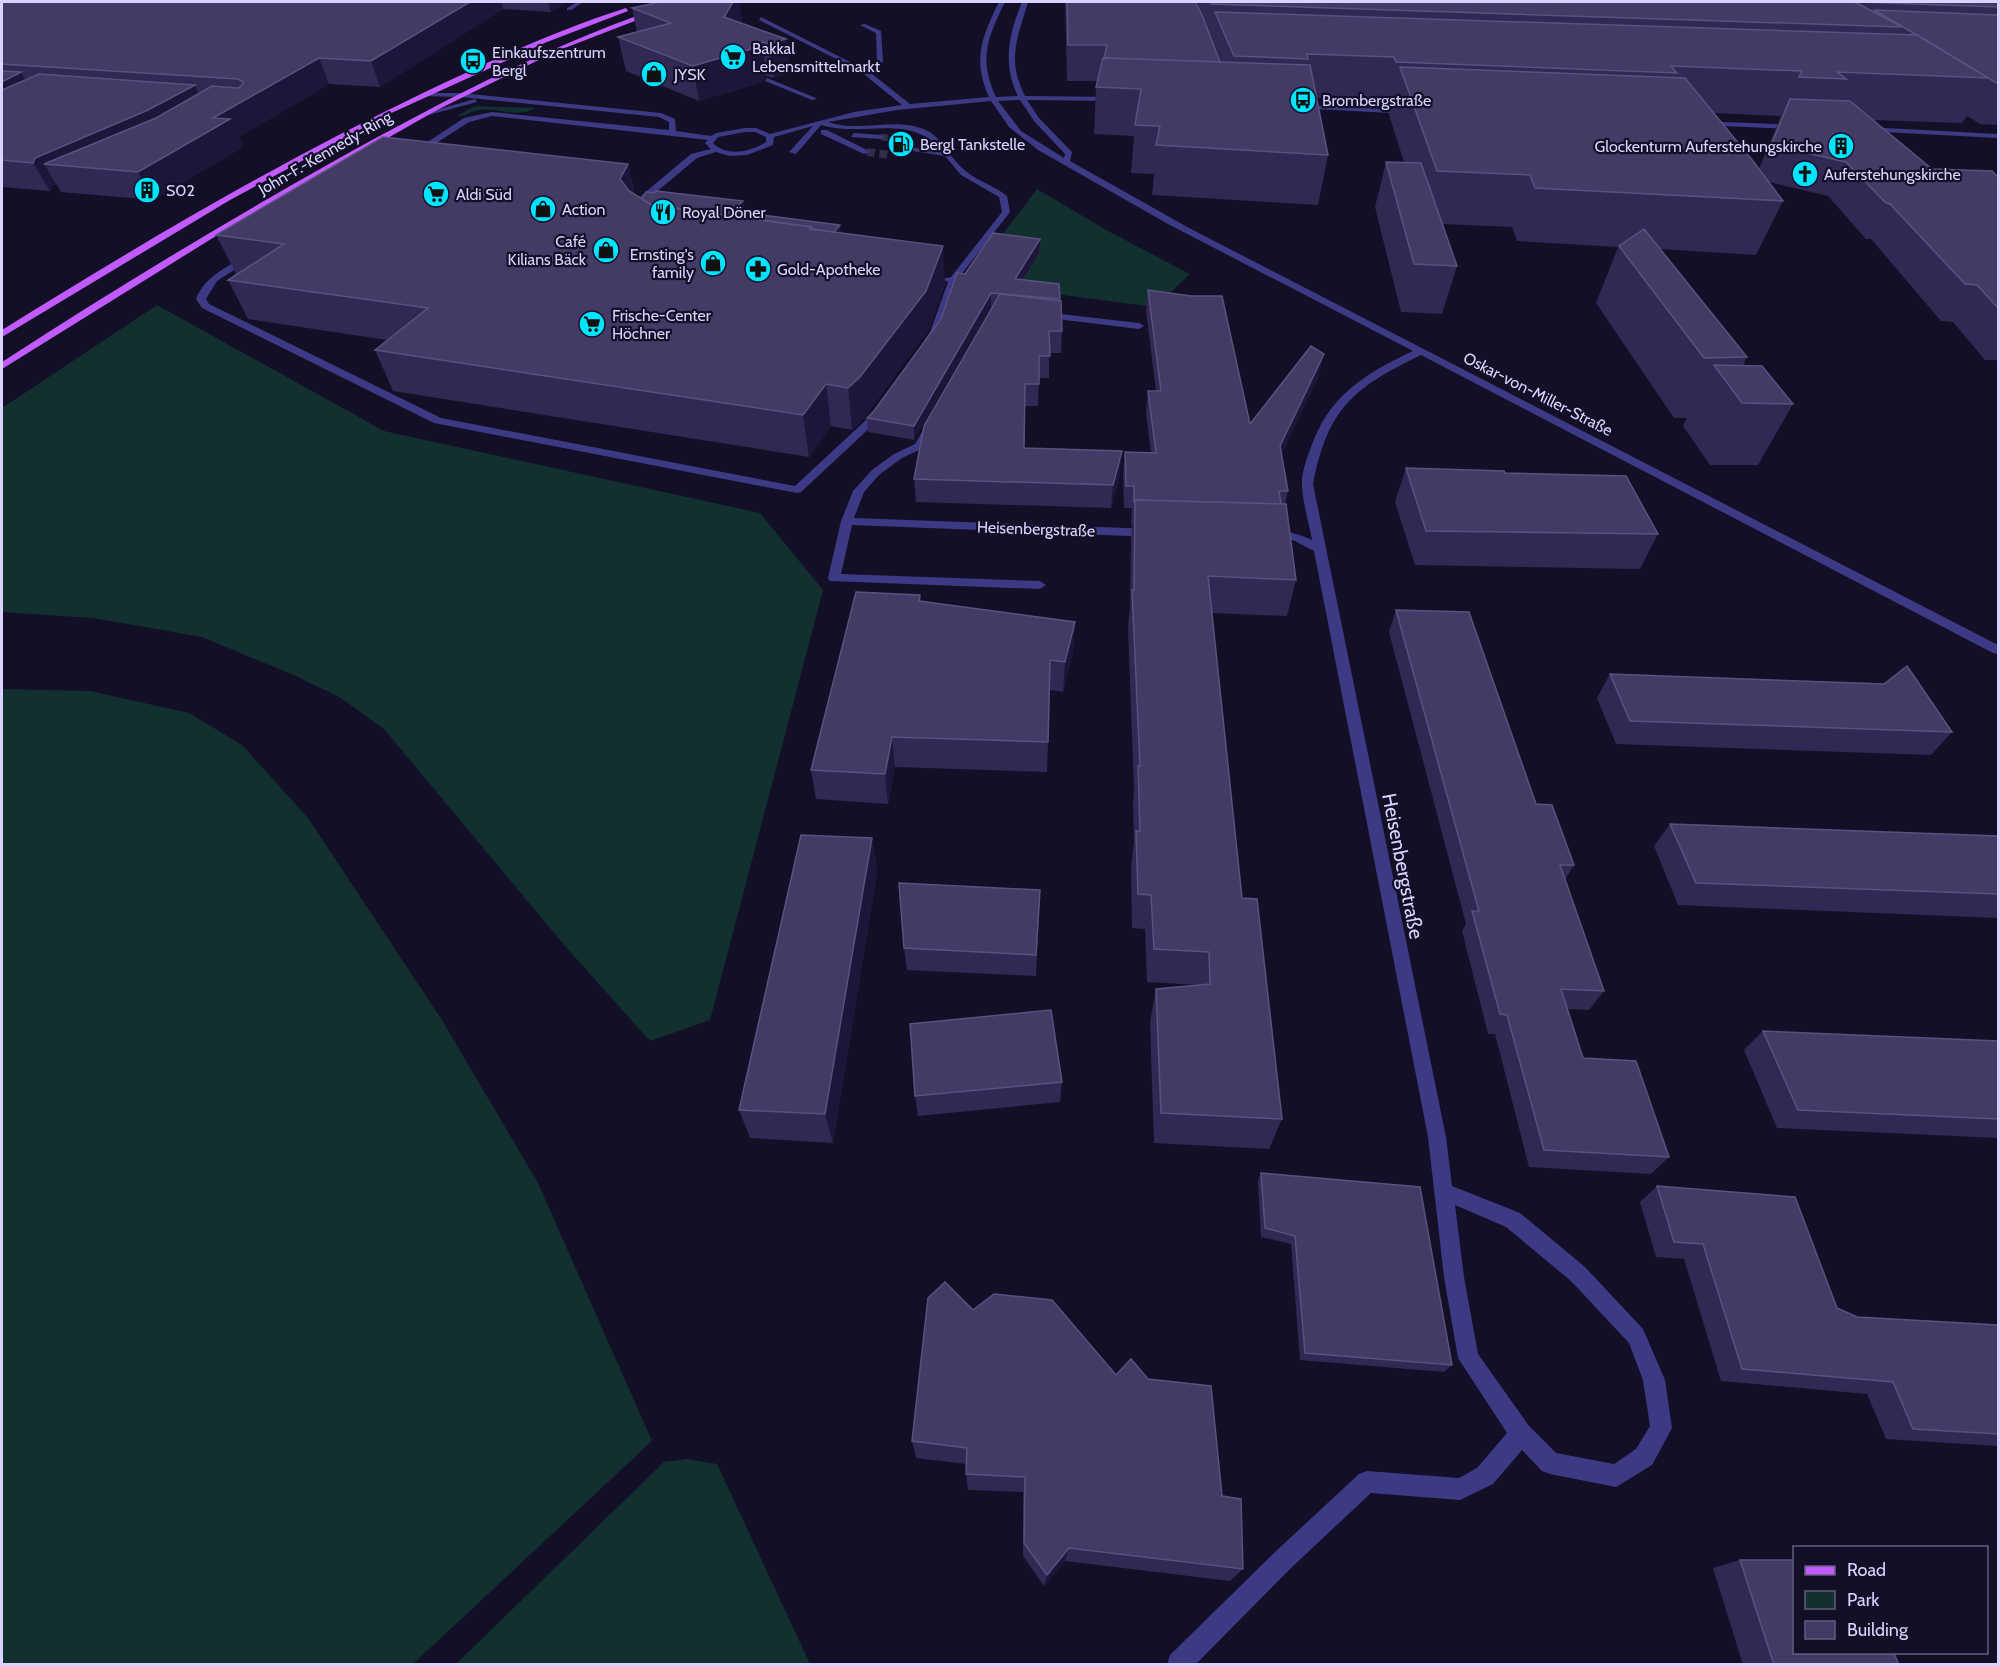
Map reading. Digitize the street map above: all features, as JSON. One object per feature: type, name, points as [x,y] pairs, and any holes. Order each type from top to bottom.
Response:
[{"type":"main road","name":"John-F.-Kennedy-Ring","points":[[2,366],[97,304],[302,182],[424,114],[587,35],[681,2]]},
{"type":"main road","name":"John-F.-Kennedy-Ring","points":[[2,334],[230,198],[423,95],[530,46],[637,6]]},
{"type":"street","points":[[569,9],[580,2]]},
{"type":"street","name":"Oskar-von-Miller-Straße","points":[[1002,2],[983,47],[985,78],[992,99],[1006,120],[1027,141],[1213,245],[1705,496],[1998,650]]},
{"type":"street","points":[[1025,2],[1014,25],[1010,48],[1010,64],[1014,81],[1033,117],[1069,154],[1066,162]]},
{"type":"street","points":[[761,19],[862,70],[908,106]]},
{"type":"street","points":[[862,70],[880,62],[879,32],[863,25]]},
{"type":"street","points":[[767,80],[814,99]]},
{"type":"street","points":[[423,95],[461,95],[661,115],[672,121],[673,133]]},
{"type":"street","points":[[408,158],[467,120],[483,114],[501,114],[711,138],[723,132],[745,130],[756,130],[770,136],[820,122],[908,106],[1022,98],[1119,99]]},
{"type":"street","points":[[424,114],[484,99]]},
{"type":"street","points":[[1291,107],[1413,112]]},
{"type":"street","points":[[793,152],[820,122]]},
{"type":"street","points":[[820,122],[831,127],[846,129],[887,125],[918,129],[947,154],[960,170],[1003,196],[1006,212],[953,280],[935,332],[922,350]]},
{"type":"street","points":[[1696,123],[1803,127]]},
{"type":"street","points":[[1976,127],[1986,133]]},
{"type":"street","points":[[1860,129],[1986,133],[1998,136]]},
{"type":"street","points":[[812,130],[861,135],[884,134]]},
{"type":"street","points":[[824,132],[867,152]]},
{"type":"street","points":[[639,220],[635,215],[645,197],[694,156],[716,150],[731,153],[751,151],[770,143],[770,136]]},
{"type":"street","points":[[916,141],[907,137],[933,141]]},
{"type":"street","points":[[711,138],[709,143],[716,150]]},
{"type":"street","points":[[842,141],[874,145]]},
{"type":"street","points":[[897,148],[947,154]]},
{"type":"street","points":[[891,155],[920,158]]},
{"type":"street","points":[[634,196],[645,197]]},
{"type":"street","points":[[261,250],[210,282],[203,291],[201,299],[205,306],[438,422],[797,490],[870,422],[890,395]]},
{"type":"street","points":[[931,277],[953,280]]},
{"type":"street","points":[[1032,314],[1139,326]]},
{"type":"street","name":"Heisenbergstraße","points":[[1419,352],[1371,375],[1334,409],[1321,428],[1311,455],[1307,484],[1318,548],[1437,1137],[1454,1277],[1468,1358],[1521,1434],[1550,1463],[1616,1476],[1644,1457],[1661,1428],[1654,1380],[1636,1336],[1578,1274],[1513,1220],[1445,1192]]},
{"type":"street","points":[[935,418],[919,446],[898,456],[876,472],[859,491],[847,521],[834,578],[1040,585]]},
{"type":"street","name":"Heisenbergstraße","points":[[847,521],[1166,533]]},
{"type":"street","points":[[1259,535],[1295,536],[1318,548]]},
{"type":"street","points":[[1179,1665],[1283,1560],[1367,1482],[1460,1489],[1485,1476],[1521,1434]]},
{"type":"green space","points":[[475,106],[535,108],[522,113],[479,110],[457,116]]},
{"type":"green space","points":[[1037,189],[1108,231],[1190,274],[1155,307],[1017,289],[993,247]]},
{"type":"green space","points":[[157,305],[384,431],[760,513],[823,590],[710,1020],[650,1041],[565,946],[384,729],[341,698],[296,676],[202,637],[93,618],[2,612],[2,408]]},
{"type":"green space","points":[[2,689],[90,691],[189,713],[242,745],[308,818],[442,1020],[538,1183],[652,1441],[413,1664],[2,1664]]},
{"type":"green space","points":[[688,1459],[717,1464],[810,1664],[456,1664],[664,1462]]},
{"type":"building","points":[[2,2],[470,2],[371,61],[319,58],[213,118],[230,119],[138,172],[44,164],[156,118],[212,86],[238,88],[243,82],[238,79],[2,64]]},
{"type":"building","points":[[660,2],[733,2],[724,17],[786,39],[769,44],[762,42],[758,47],[693,66],[618,37],[671,23],[632,8]]},
{"type":"building","points":[[1067,2],[1195,2],[1220,62],[1104,58],[1107,45],[1068,45]]},
{"type":"building","points":[[1210,2],[1855,2],[1902,27],[1211,4]]},
{"type":"building","points":[[1860,2],[1998,2],[1998,7]]},
{"type":"building","points":[[1874,10],[1998,15],[1998,84],[1917,35]]},
{"type":"building","points":[[1215,12],[1917,35],[1988,78],[1837,72],[1846,79],[1799,77],[1802,71],[1671,66],[1677,73],[1396,62],[1394,57],[1307,54],[1308,59],[1234,56]]},
{"type":"building","points":[[1103,58],[1310,65],[1328,155],[1156,145],[1160,126],[1135,125],[1141,89],[1096,87]]},
{"type":"building","points":[[1400,67],[1685,78],[1783,201],[1535,188],[1530,175],[1437,171]]},
{"type":"building","points":[[2,71],[21,72],[2,82]]},
{"type":"building","points":[[39,74],[195,85],[148,110],[35,158],[33,163],[2,160],[2,90]]},
{"type":"building","points":[[1790,99],[1850,101],[1932,169],[1992,171],[1998,177],[1998,308],[1977,285],[1965,284],[1890,204],[1886,203],[1846,162],[1771,145]]},
{"type":"building","name":"Frische-Center Höchner","points":[[383,137],[628,164],[620,179],[629,191],[652,205],[943,246],[926,291],[860,377],[848,388],[826,384],[803,415],[375,350],[428,308],[228,280],[284,244],[216,235]]},
{"type":"building","points":[[1386,162],[1421,163],[1457,266],[1414,264]]},
{"type":"building","points":[[656,191],[743,201],[732,211],[840,225],[834,232],[652,205],[642,199],[646,192]]},
{"type":"building","points":[[1644,229],[1747,357],[1704,358],[1619,246]]},
{"type":"building","points":[[993,233],[1040,239],[1015,279],[1059,284],[1060,299],[991,293],[914,426],[867,418],[941,319],[957,273],[965,274]]},
{"type":"building","points":[[1148,290],[1191,296],[1222,296],[1250,424],[1311,346],[1324,354],[1280,446],[1288,491],[1279,491],[1281,504],[1135,500],[1134,502],[1134,486],[1126,486],[1125,452],[1156,453],[1148,391],[1161,391]]},
{"type":"building","points":[[1000,294],[1061,301],[1062,331],[1049,331],[1050,356],[1039,356],[1039,384],[1025,384],[1024,448],[1122,451],[1113,485],[914,479],[924,426]]},
{"type":"building","points":[[1714,365],[1762,366],[1793,404],[1742,403]]},
{"type":"building","points":[[1406,468],[1626,476],[1658,534],[1426,531]]},
{"type":"building","points":[[1135,500],[1286,504],[1296,580],[1208,576],[1242,898],[1257,899],[1282,1119],[1161,1113],[1156,989],[1210,984],[1209,952],[1154,949],[1151,895],[1138,894],[1136,831],[1140,831],[1138,766],[1140,766],[1132,590],[1134,590]]},
{"type":"building","points":[[856,592],[920,595],[919,601],[1075,622],[1065,662],[1050,660],[1048,742],[892,737],[885,774],[811,770]]},
{"type":"building","points":[[1396,610],[1469,612],[1536,804],[1552,805],[1574,865],[1560,865],[1604,991],[1561,989],[1583,1058],[1636,1061],[1669,1157],[1544,1150],[1507,1015],[1500,1014],[1472,911],[1479,911]]},
{"type":"building","points":[[1907,666],[1952,732],[1630,721],[1610,674],[1884,684]]},
{"type":"building","points":[[1670,824],[1998,836],[1998,894],[1696,883]]},
{"type":"building","points":[[801,835],[872,838],[825,1114],[739,1110]]},
{"type":"building","points":[[899,883],[1040,890],[1036,955],[904,948]]},
{"type":"building","points":[[1051,1010],[1062,1082],[915,1096],[910,1024]]},
{"type":"building","points":[[1763,1031],[1998,1041],[1998,1119],[1798,1110]]},
{"type":"building","points":[[1261,1173],[1420,1187],[1452,1365],[1305,1353],[1295,1236],[1265,1228]]},
{"type":"building","points":[[1657,1186],[1795,1197],[1837,1308],[1857,1317],[1998,1325],[1998,1434],[1913,1429],[1893,1382],[1742,1369],[1703,1244],[1674,1242]]},
{"type":"building","points":[[945,1282],[973,1310],[994,1294],[1052,1300],[1116,1375],[1131,1359],[1148,1379],[1211,1386],[1222,1496],[1241,1499],[1243,1569],[1069,1548],[1047,1575],[1024,1543],[1025,1477],[966,1474],[967,1448],[912,1441],[928,1298]]},
{"type":"building","points":[[1740,1560],[1793,1560],[1793,1654],[1894,1654],[1899,1665],[1774,1665]]},
{"type":"tunnel","points":[[881,137],[905,140]]},
{"type":"tunnel","points":[[867,152],[891,155]]},
{"type":"place","name":"Bakkal Lebensmittelmarkt","points":[[733,57]]},
{"type":"place","name":"Einkaufszentrum Bergl","points":[[473,61]]},
{"type":"place","name":"JYSK","points":[[654,74]]},
{"type":"place","name":"Brombergstraße","points":[[1303,100]]},
{"type":"place","name":"Bergl Tankstelle","points":[[901,144]]},
{"type":"place","name":"Glockenturm Auferstehungskirche","points":[[1841,146]]},
{"type":"place","name":"Auferstehungskirche","points":[[1805,174]]},
{"type":"place","name":"S02","points":[[147,190]]},
{"type":"place","name":"Aldi Süd","points":[[436,194]]},
{"type":"place","name":"Action","points":[[543,209]]},
{"type":"place","name":"Royal Döner","points":[[663,212]]},
{"type":"place","name":"Café Kilians Bäck","points":[[606,250]]},
{"type":"place","name":"Ernsting's family","points":[[713,263]]},
{"type":"place","name":"Gold-Apotheke","points":[[758,269]]},
{"type":"place","name":"Frische-Center Höchner","points":[[592,324]]}]
